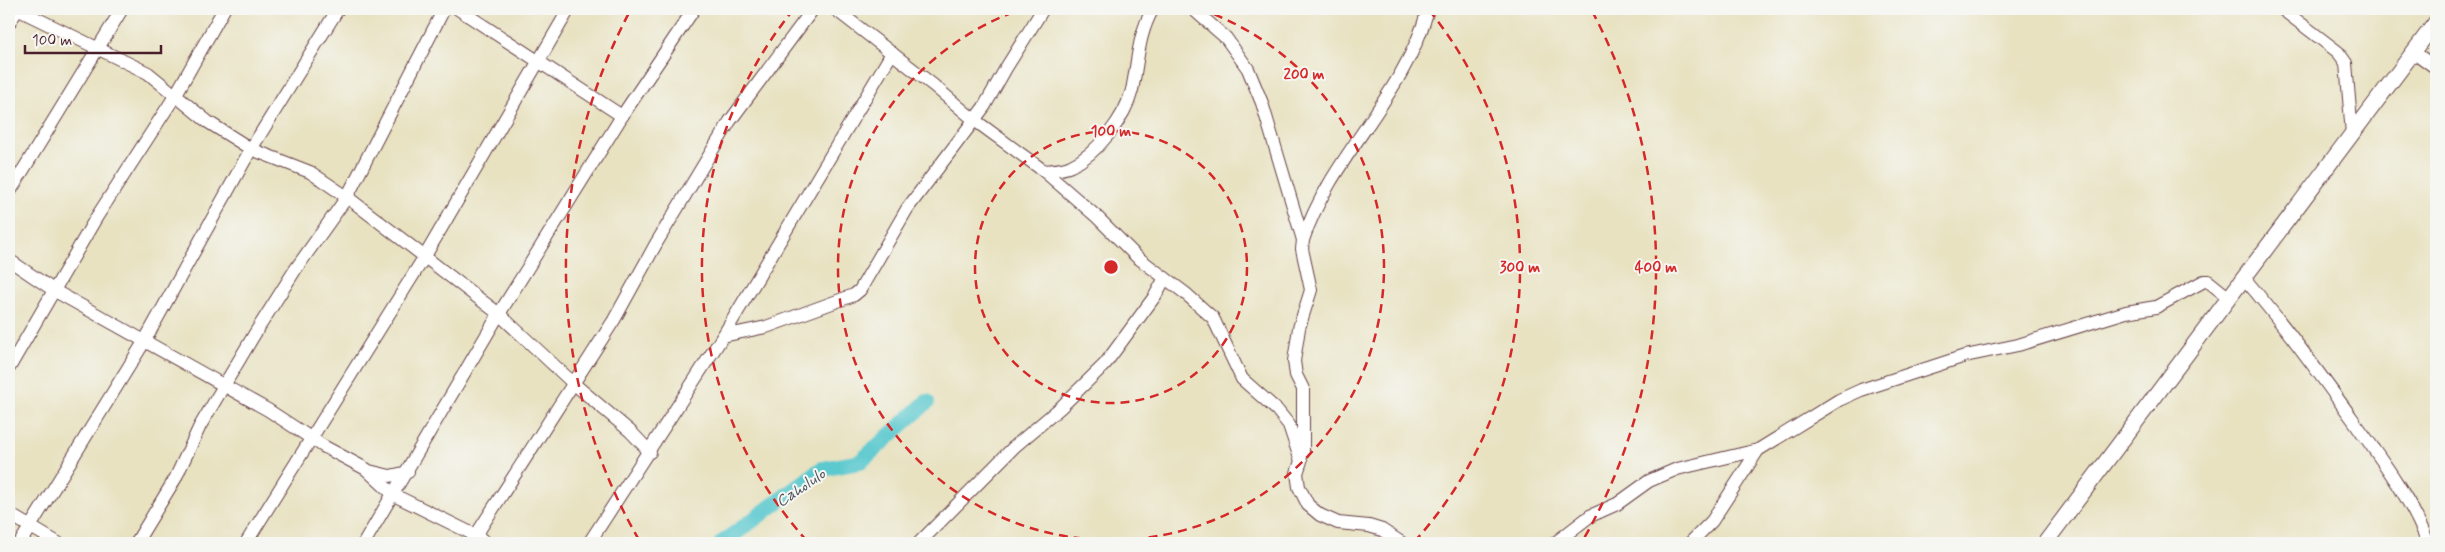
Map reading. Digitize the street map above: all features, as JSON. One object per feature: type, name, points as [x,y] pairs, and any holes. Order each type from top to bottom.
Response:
[{"type":"main road","points":[[2045,543],[2436,22]]},
{"type":"street","points":[[9,24],[18,9],[148,73],[208,122],[251,149],[310,172],[347,197],[499,314],[572,383],[632,432],[650,452]]},
{"type":"street","points":[[9,193],[122,9]]},
{"type":"street","points":[[9,368],[96,218],[175,96],[224,9]]},
{"type":"street","points":[[20,543],[144,342],[251,149],[338,9]]},
{"type":"street","points":[[136,543],[175,479],[200,426],[223,386],[295,270],[347,197],[444,9]]},
{"type":"street","points":[[458,9],[622,116]]},
{"type":"street","points":[[246,543],[425,256],[569,9]]},
{"type":"street","points":[[364,543],[408,472],[499,314],[622,116],[694,9]]},
{"type":"street","points":[[473,539],[614,320],[657,242],[730,121],[813,9]]},
{"type":"street","points":[[835,9],[933,85],[973,119],[1044,171],[1097,217],[1137,257],[1192,299],[1212,318],[1242,379],[1289,425],[1300,461]]},
{"type":"street","points":[[723,336],[766,326],[854,295],[866,281],[907,209],[973,119],[984,107],[1043,9]]},
{"type":"street","points":[[1044,171],[1069,167],[1080,161],[1112,128],[1131,92],[1144,26],[1153,9]]},
{"type":"street","points":[[1193,9],[1226,38],[1248,69],[1262,103],[1303,240]]},
{"type":"street","points":[[1402,543],[1382,530],[1369,526],[1344,524],[1320,515],[1308,505],[1302,496],[1298,481],[1300,461],[1303,453],[1304,389],[1296,375],[1294,348],[1311,290],[1302,249],[1303,240],[1324,189],[1364,132],[1405,65],[1423,27],[1428,9]]},
{"type":"street","points":[[2282,9],[2338,52],[2346,63],[2352,134]]},
{"type":"street","points":[[2414,52],[2436,68]]},
{"type":"street","points":[[590,543],[723,336],[892,53]]},
{"type":"street","points":[[9,260],[55,291],[268,410],[310,438],[366,469],[390,476],[408,472]]},
{"type":"street","points":[[919,543],[987,473],[1060,408],[1104,364],[1134,325],[1165,278]]},
{"type":"street","points":[[2244,278],[2309,360],[2372,447],[2406,498],[2428,543]]},
{"type":"street","points":[[1554,543],[1590,516],[1617,504],[1649,481],[1677,469],[1758,450],[1839,400],[1889,380],[1966,356],[2080,327],[2126,312],[2156,307],[2204,281],[2208,281],[2228,297]]},
{"type":"street","points":[[1690,543],[1712,522],[1758,450]]},
{"type":"street","points":[[366,469],[394,495],[473,539],[487,543]]},
{"type":"street","points":[[9,514],[58,543]]},
{"type":"waterway","name":"Caholulo","points":[[722,543],[822,469],[860,462],[927,402]]}]
